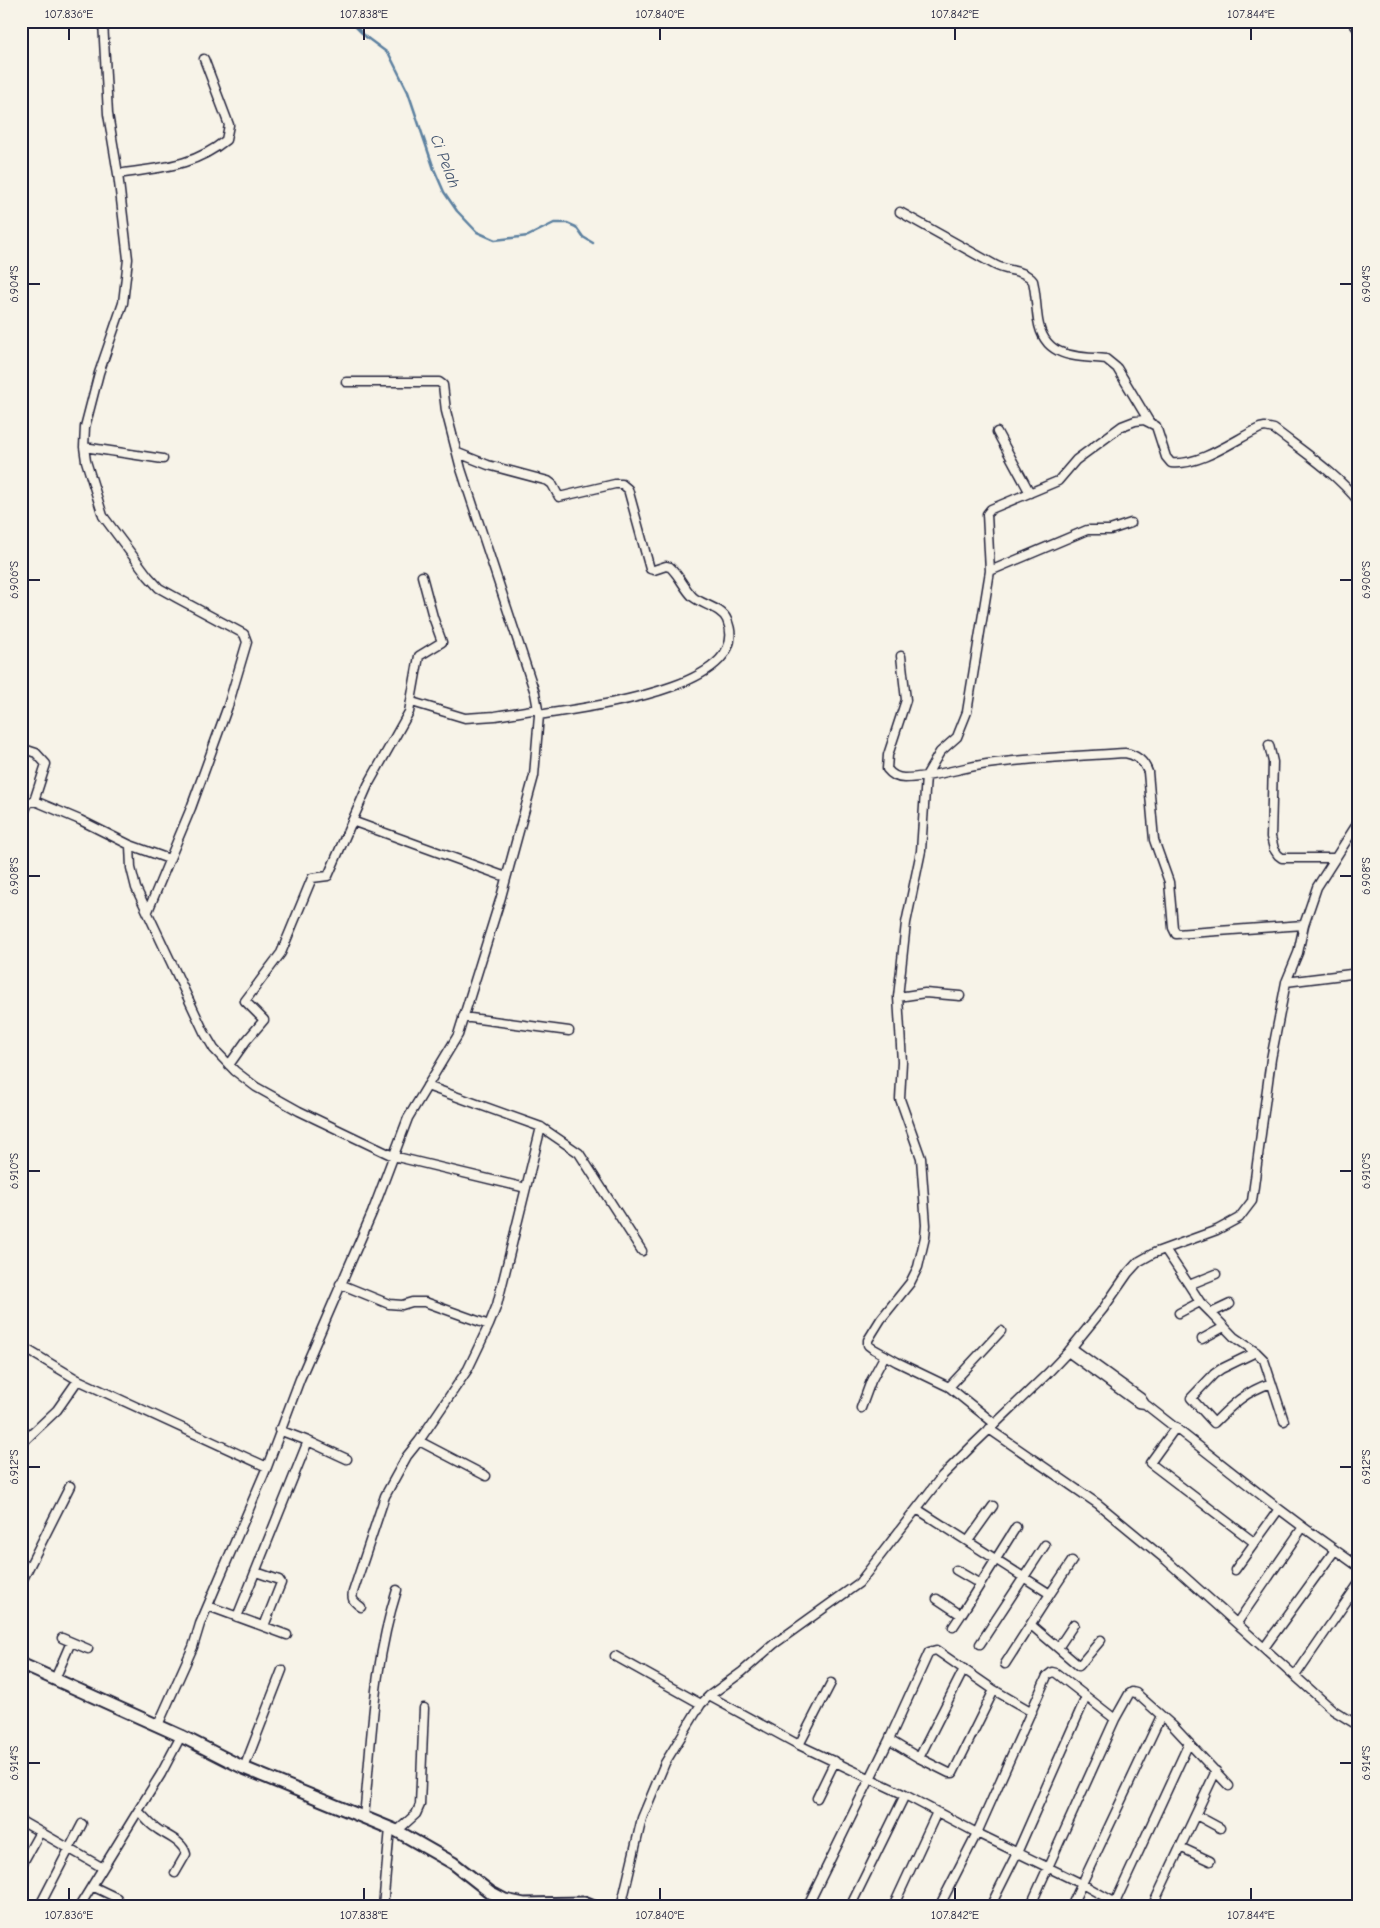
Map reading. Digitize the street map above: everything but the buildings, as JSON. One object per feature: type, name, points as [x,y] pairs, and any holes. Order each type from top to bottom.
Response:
[{"type":"street","points":[[103,21],[108,114],[118,174],[128,259],[121,311],[99,373],[85,427],[84,447],[103,516],[148,576],[159,588],[235,628],[244,634],[246,639],[246,645],[228,706],[191,808],[148,911]]},
{"type":"street","points":[[1352,21],[1359,30]]},
{"type":"street","points":[[118,174],[175,166],[193,161],[215,150],[226,140],[229,125],[204,59]]},
{"type":"street","points":[[900,212],[1004,270],[1023,273],[1029,276],[1033,281],[1038,320],[1045,339],[1053,348],[1065,355],[1106,359],[1112,362],[1150,423]]},
{"type":"street","points":[[158,1725],[189,1656],[266,1467],[279,1430],[340,1284],[372,1213],[408,1118],[455,1042],[506,877],[534,776],[538,712],[535,693],[461,469],[446,411],[442,383],[346,382]]},
{"type":"street","points":[[1359,502],[1351,492],[1320,464],[1274,429],[1260,428],[1193,462],[1179,464],[1171,463],[1166,457],[1156,426],[1144,420],[1122,426],[1076,460],[1058,481],[991,508],[987,514],[990,571],[965,722],[957,737],[940,752],[926,776],[921,851],[906,923],[898,997],[902,1062],[900,1099],[921,1158],[926,1225],[923,1250],[918,1267],[910,1283],[868,1340],[868,1345],[872,1348],[949,1387],[992,1426],[1098,1504],[1166,1560],[1333,1710],[1359,1726]]},
{"type":"street","points":[[997,432],[1030,493]]},
{"type":"street","points":[[84,447],[163,459]]},
{"type":"street","points":[[412,702],[465,718],[538,712],[623,700],[689,681],[710,667],[727,651],[731,640],[728,622],[724,614],[693,597],[670,566],[654,570],[650,569],[626,486],[615,484],[560,497],[548,481],[492,466],[458,453]]},
{"type":"street","points":[[990,571],[1087,530],[1110,530],[1131,523]]},
{"type":"street","points":[[229,1065],[264,1020],[245,1001],[280,953],[312,878],[328,876],[368,786],[409,712],[419,656],[442,642],[422,576]]},
{"type":"street","points":[[901,656],[906,700],[888,755],[887,769],[891,773],[902,778],[926,776],[985,764],[1132,754],[1145,764],[1148,772],[1154,840],[1169,882],[1173,928],[1176,934],[1304,925]]},
{"type":"street","points":[[1269,745],[1272,762],[1271,837],[1278,855],[1282,858],[1335,858]]},
{"type":"street","points":[[21,748],[36,753],[46,764],[34,801]]},
{"type":"street","points":[[21,820],[28,803],[34,801],[41,802],[130,845],[169,859]]},
{"type":"street","points":[[352,821],[506,877]]},
{"type":"street","points":[[621,1907],[642,1818],[664,1763],[701,1704],[774,1644],[859,1583],[942,1476],[1070,1350],[1103,1309],[1128,1273],[1146,1257],[1217,1230],[1239,1218],[1252,1201],[1271,1059],[1286,982],[1298,953],[1304,925],[1317,887],[1359,821]]},
{"type":"street","points":[[130,845],[132,878],[204,1032],[214,1049],[229,1065],[256,1087],[299,1112],[393,1156],[526,1188]]},
{"type":"street","points":[[1286,982],[1359,973]]},
{"type":"street","points":[[898,997],[926,993],[960,996]]},
{"type":"street","points":[[463,1017],[569,1031]]},
{"type":"street","points":[[427,1086],[542,1128],[579,1153],[642,1251]]},
{"type":"street","points":[[361,1607],[354,1602],[352,1598],[353,1592],[385,1496],[407,1456],[468,1369],[497,1305],[542,1128]]},
{"type":"street","points":[[1165,1249],[1200,1302],[1234,1337],[1264,1360],[1284,1421]]},
{"type":"street","points":[[1189,1285],[1216,1274]]},
{"type":"street","points":[[340,1284],[389,1304],[402,1305],[412,1302],[425,1302],[489,1325]]},
{"type":"street","points":[[1179,1313],[1200,1302]]},
{"type":"street","points":[[1211,1313],[1230,1304]]},
{"type":"street","points":[[1202,1339],[1224,1327]]},
{"type":"street","points":[[949,1387],[1001,1331]]},
{"type":"street","points":[[21,1346],[78,1380],[266,1467]]},
{"type":"street","points":[[1070,1350],[1138,1403],[1145,1404],[1176,1427],[1279,1509],[1359,1567]]},
{"type":"street","points":[[1256,1352],[1214,1374],[1191,1398],[1214,1423],[1243,1396],[1272,1383]]},
{"type":"street","points":[[862,1408],[871,1380],[885,1355]]},
{"type":"street","points":[[21,1444],[58,1410],[78,1380]]},
{"type":"street","points":[[1176,1427],[1150,1463],[1255,1543]]},
{"type":"street","points":[[279,1430],[348,1459]]},
{"type":"street","points":[[237,1617],[308,1441]]},
{"type":"street","points":[[419,1441],[486,1476]]},
{"type":"street","points":[[21,1583],[70,1486]]},
{"type":"street","points":[[968,1541],[993,1506]]},
{"type":"street","points":[[917,1509],[1050,1594]]},
{"type":"street","points":[[1235,1570],[1279,1509]]},
{"type":"street","points":[[953,1627],[1016,1527]]},
{"type":"street","points":[[1237,1623],[1303,1527]]},
{"type":"street","points":[[980,1644],[1045,1544]]},
{"type":"street","points":[[1264,1648],[1335,1550]]},
{"type":"street","points":[[1004,1664],[1072,1561]]},
{"type":"street","points":[[956,1570],[980,1584]]},
{"type":"street","points":[[256,1572],[279,1580],[281,1583],[264,1626]]},
{"type":"street","points":[[1295,1676],[1359,1583]]},
{"type":"street","points":[[364,1817],[379,1662],[386,1624],[396,1590]]},
{"type":"street","points":[[937,1599],[961,1615]]},
{"type":"street","points":[[208,1606],[287,1635]]},
{"type":"street","points":[[1058,1648],[1074,1624]]},
{"type":"street","points":[[1031,1625],[1079,1666],[1101,1640]]},
{"type":"street","points":[[62,1638],[88,1649]]},
{"type":"street","points":[[55,1679],[71,1642]]},
{"type":"street","points":[[806,1907],[889,1740],[929,1652],[936,1650],[994,1690],[1032,1712]]},
{"type":"street","points":[[615,1656],[701,1704]]},
{"type":"street","points":[[21,1664],[158,1725],[244,1768],[393,1829],[453,1863],[490,1892],[504,1900],[524,1904],[587,1904],[594,1907]]},
{"type":"street","points":[[919,1758],[964,1669]]},
{"type":"street","points":[[244,1768],[282,1670]]},
{"type":"street","points":[[939,1907],[977,1833],[1047,1676],[1052,1672],[1056,1673],[1115,1719]]},
{"type":"street","points":[[799,1745],[831,1683]]},
{"type":"street","points":[[889,1740],[919,1758],[949,1773],[953,1773],[994,1690]]},
{"type":"street","points":[[1030,1907],[1115,1719],[1132,1692],[1189,1743],[1229,1786]]},
{"type":"street","points":[[709,1696],[799,1745],[905,1795],[1048,1869],[1082,1884],[1114,1904],[1123,1907]]},
{"type":"street","points":[[990,1907],[1017,1853],[1086,1697]]},
{"type":"street","points":[[383,1907],[393,1829],[416,1814],[420,1805],[424,1708]]},
{"type":"street","points":[[1071,1907],[1161,1716]]},
{"type":"street","points":[[79,1907],[161,1774],[180,1736]]},
{"type":"street","points":[[1114,1904],[1189,1743]]},
{"type":"street","points":[[818,1798],[835,1761]]},
{"type":"street","points":[[1152,1907],[1216,1772]]},
{"type":"street","points":[[850,1907],[905,1795]]},
{"type":"street","points":[[138,1811],[156,1828],[184,1848],[186,1854],[175,1873]]},
{"type":"street","points":[[893,1907],[937,1812]]},
{"type":"street","points":[[1196,1815],[1220,1828]]},
{"type":"street","points":[[21,1821],[103,1868]]},
{"type":"street","points":[[39,1907],[82,1824]]},
{"type":"street","points":[[21,1866],[40,1832]]},
{"type":"street","points":[[1180,1847],[1210,1861]]},
{"type":"street","points":[[92,1886],[117,1898]]},
{"type":"waterway","name":"Ci Pelah","points":[[342,21],[355,26],[389,54],[408,92],[434,169],[444,192],[457,211],[477,232],[495,240],[528,236],[554,223],[567,223],[576,227],[583,237],[593,243]]}]
